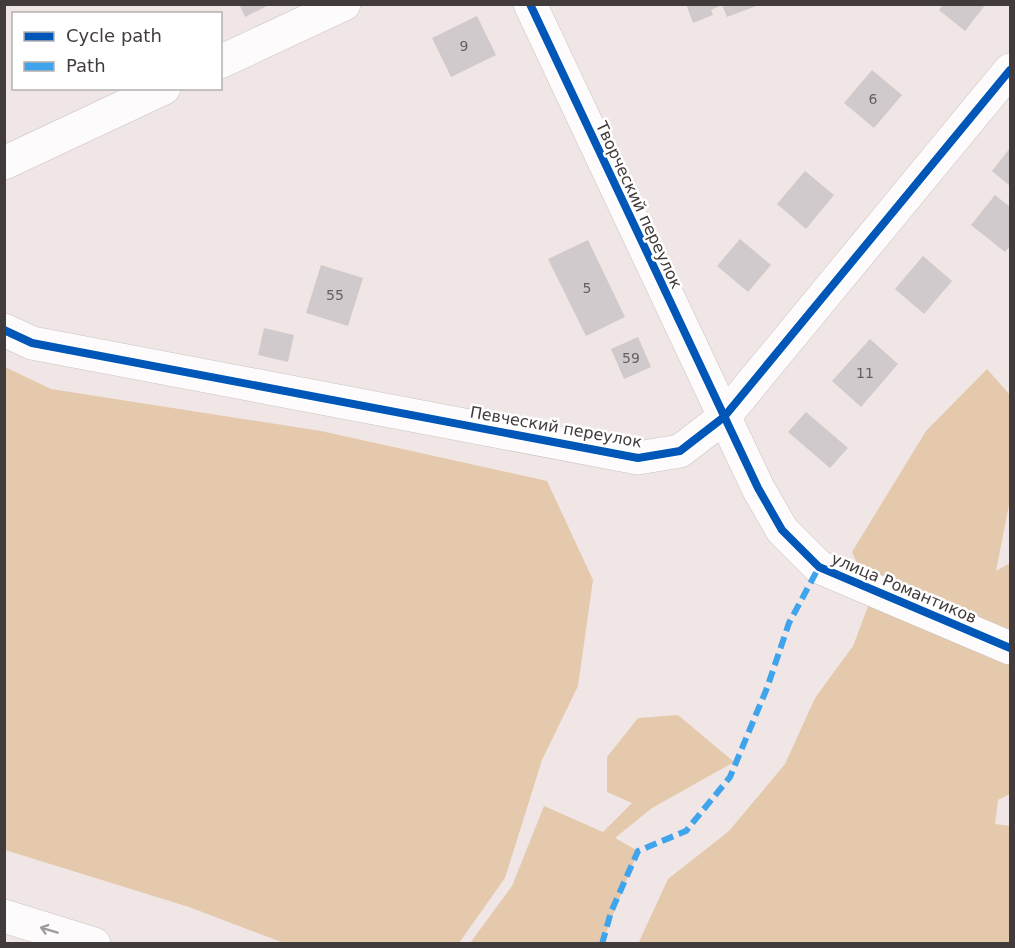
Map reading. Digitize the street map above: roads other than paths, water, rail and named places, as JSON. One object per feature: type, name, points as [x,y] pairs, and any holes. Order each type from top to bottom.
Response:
[{"type":"main road","points":[[222,61],[344,4]]},
{"type":"main road","name":"Творческий переулок","points":[[530,4],[724,417]]},
{"type":"main road","name":"Певческий переулок","points":[[4,330],[32,343],[638,458],[680,451],[724,417],[1011,70]]},
{"type":"main road","points":[[4,163],[160,90]]},
{"type":"main road","name":"улица Романтиков","points":[[724,417],[758,488],[782,530],[819,567],[1011,648]]},
{"type":"main road","points":[[4,916],[94,944]]}]
